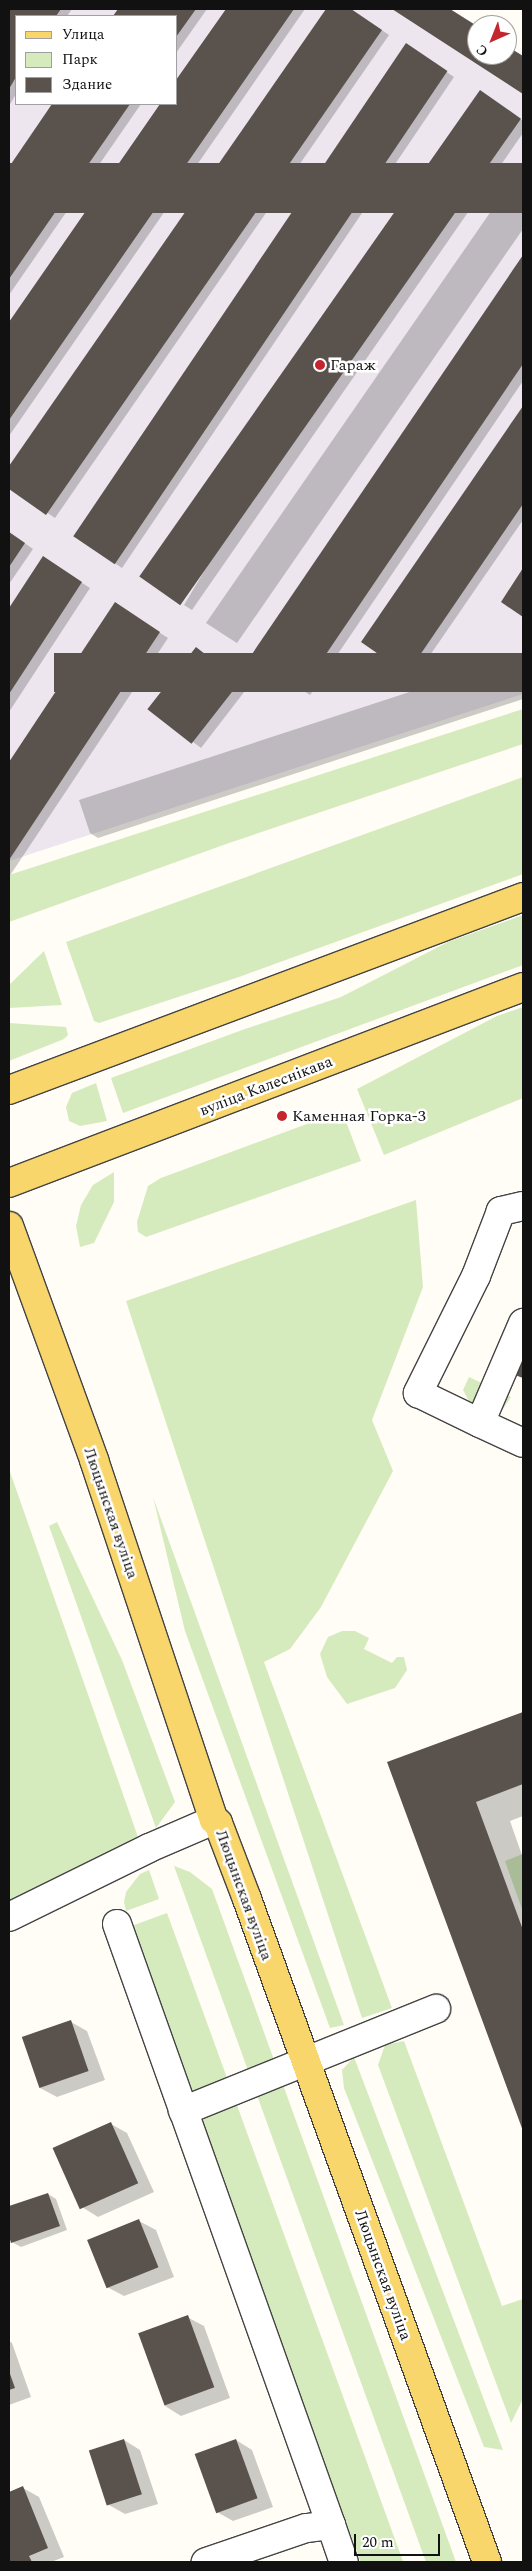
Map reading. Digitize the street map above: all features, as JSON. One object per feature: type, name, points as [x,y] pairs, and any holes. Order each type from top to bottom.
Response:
[{"type":"main road","points":[[9,1090],[523,897]]},
{"type":"main road","name":"вуліца Калеснікава","points":[[9,1183],[523,987]]},
{"type":"main road","name":"Люцынская вуліца","points":[[9,1226],[94,1460],[214,1820],[218,1823],[244,1891],[487,2562]]},
{"type":"street","points":[[523,1206],[501,1211],[476,1276],[418,1393],[523,1442]]},
{"type":"street","points":[[480,1423],[523,1323]]},
{"type":"street","points":[[9,1917],[149,1848],[214,1820]]},
{"type":"street","points":[[117,1924],[344,2562]]},
{"type":"street","points":[[183,2111],[436,2010]]},
{"type":"street","points":[[206,2562],[306,2528],[331,2525]]},
{"type":"shaded area","points":[[9,9],[450,9],[467,20],[467,65],[517,65],[517,52],[523,56],[523,694],[9,861]]},
{"type":"green space","points":[[523,709],[523,744],[229,843],[9,922],[9,875]]},
{"type":"green space","points":[[523,777],[523,874],[239,977],[99,1023],[94,1021],[66,942]]},
{"type":"green space","points":[[523,915],[523,965],[123,1113],[111,1078],[245,1029],[341,997],[448,942]]},
{"type":"green space","points":[[44,951],[62,1005],[9,1008],[9,985]]},
{"type":"green space","points":[[523,1007],[523,1098],[384,1155],[357,1089],[497,1016]]},
{"type":"green space","points":[[9,1023],[66,1027],[68,1035],[64,1039],[9,1061]]},
{"type":"green space","points":[[96,1083],[107,1121],[80,1126],[69,1121],[66,1107],[72,1093]]},
{"type":"green space","points":[[342,1111],[361,1161],[146,1237],[138,1232],[137,1222],[148,1186],[161,1178]]},
{"type":"green space","points":[[114,1172],[114,1202],[94,1243],[80,1247],[76,1226],[81,1205],[93,1185]]},
{"type":"green space","points":[[416,1200],[423,1287],[372,1420],[393,1471],[321,1607],[290,1649],[264,1662],[392,2008],[362,2018],[126,1301]]},
{"type":"green space","points":[[469,1377],[511,1397],[503,1409],[492,1413],[478,1410],[469,1401],[463,1390]]},
{"type":"green space","points":[[9,1469],[139,1840],[9,1902]]},
{"type":"green space","points":[[153,1497],[344,2025],[330,2028],[185,1631]]},
{"type":"green space","points":[[57,1522],[122,1660],[175,1802],[156,1828],[49,1526]]},
{"type":"green space","points":[[342,1631],[355,1631],[369,1638],[364,1649],[392,1663],[397,1657],[404,1657],[407,1670],[395,1688],[347,1704],[327,1677],[320,1654],[328,1637]]},
{"type":"green space","points":[[523,1854],[523,1912],[505,1861]]},
{"type":"green space","points":[[174,1866],[190,1872],[212,1889],[456,2562],[426,2562]]},
{"type":"green space","points":[[149,1870],[159,1899],[126,1911],[124,1902],[126,1892],[140,1874]]},
{"type":"green space","points":[[167,1913],[403,2562],[361,2562],[129,1927]]},
{"type":"green space","points":[[404,2041],[502,2306],[523,2299],[523,2399],[511,2423],[378,2065],[385,2045]]},
{"type":"green space","points":[[354,2057],[503,2450],[484,2447],[344,2088],[342,2070]]},
{"type":"building","points":[[9,9],[61,9],[57,15],[15,15],[15,79],[9,89]]},
{"type":"building","points":[[118,9],[196,9],[178,34],[178,15],[114,15]]},
{"type":"building","points":[[226,9],[294,9],[9,420],[9,322],[159,105],[178,105],[178,77]]},
{"type":"building","points":[[326,9],[351,9],[382,30],[46,515],[9,489],[9,466]]},
{"type":"building","points":[[392,9],[450,9],[467,20],[467,58]]},
{"type":"building","points":[[406,43],[447,71],[115,564],[73,536]]},
{"type":"building","points":[[517,52],[523,56],[523,94],[478,65],[517,65]]},
{"type":"building","points":[[480,90],[521,119],[180,605],[139,577]]},
{"type":"building","points":[[51,105],[129,105],[9,279],[9,167]]},
{"type":"building","points":[[9,163],[523,163],[523,213],[9,213]]},
{"type":"building","points":[[523,255],[523,364],[301,691],[250,657]]},
{"type":"building","points":[[523,406],[523,504],[407,674],[361,642]]},
{"type":"building","points":[[9,532],[25,543],[9,567]]},
{"type":"building","points":[[43,556],[82,582],[9,694],[9,608]]},
{"type":"building","points":[[523,568],[523,617],[501,602]]},
{"type":"building","points":[[115,602],[160,632],[9,860],[9,762]]},
{"type":"building","points":[[196,647],[240,681],[191,744],[147,709]]},
{"type":"building","points":[[54,653],[523,653],[523,692],[54,692]]},
{"type":"building","points":[[523,1354],[523,1378],[515,1375]]},
{"type":"building","points":[[523,1712],[523,1784],[476,1802],[523,1930],[523,2131],[387,1762]]},
{"type":"building","points":[[71,2020],[89,2071],[39,2088],[22,2037]]},
{"type":"building","points":[[111,2122],[138,2183],[80,2209],[53,2148]]},
{"type":"building","points":[[48,2193],[60,2226],[11,2243],[9,2236],[9,2206]]},
{"type":"building","points":[[139,2219],[158,2267],[107,2288],[87,2240]]},
{"type":"building","points":[[188,2315],[214,2387],[165,2405],[138,2333]]},
{"type":"building","points":[[9,2371],[15,2388],[9,2390]]},
{"type":"building","points":[[124,2439],[142,2494],[107,2506],[89,2450]]},
{"type":"building","points":[[236,2439],[258,2498],[216,2513],[195,2454]]},
{"type":"building","points":[[23,2486],[48,2548],[29,2556],[32,2562],[9,2562],[9,2492]]},
{"type":"place","name":"Гараж","points":[[320,365]]},
{"type":"place","name":"Каменная Горка-3","points":[[282,1116]]}]
